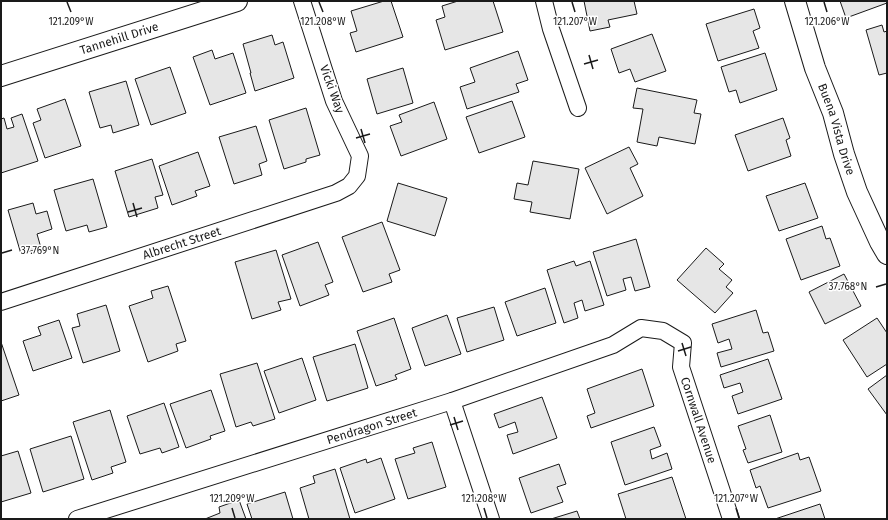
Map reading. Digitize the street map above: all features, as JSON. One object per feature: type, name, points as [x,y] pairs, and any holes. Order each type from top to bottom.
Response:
[{"type":"street","name":"Tannehill Drive","points":[[1,76],[237,1]]},
{"type":"street","name":"Vicki Way","points":[[302,1],[334,101],[360,156],[357,176]]},
{"type":"street","points":[[544,1],[551,29],[578,108]]},
{"type":"street","name":"Buena Vista Drive","points":[[795,1],[815,68],[833,113],[844,154],[857,192],[887,254]]},
{"type":"street","name":"Albrecht Street","points":[[1,302],[336,193],[349,186],[357,176]]},
{"type":"street","name":"Pendragon Street","points":[[77,519],[452,401],[613,345],[641,328],[663,331]]},
{"type":"street","name":"Cornwall Avenue","points":[[663,331],[682,343],[681,366],[731,519]]},
{"type":"street","points":[[452,401],[491,519]]},
{"type":"building","points":[[384,1],[391,1],[403,37],[356,52],[350,33],[357,31],[351,11]]},
{"type":"building","points":[[458,1],[493,1],[503,32],[445,50],[436,20],[445,17],[442,6]]},
{"type":"building","points":[[584,1],[634,1],[637,14],[608,20],[610,27],[590,31]]},
{"type":"building","points":[[840,1],[887,1],[887,3],[846,18]]},
{"type":"building","points":[[754,9],[760,28],[753,31],[759,48],[718,61],[706,24]]},
{"type":"building","points":[[882,25],[884,32],[887,31],[887,73],[879,75],[866,30]]},
{"type":"building","points":[[652,34],[666,71],[635,82],[630,69],[619,73],[611,49]]},
{"type":"building","points":[[272,35],[275,45],[283,42],[294,78],[255,91],[243,44]]},
{"type":"building","points":[[212,50],[215,59],[233,53],[246,93],[210,105],[193,57]]},
{"type":"building","points":[[518,51],[528,80],[516,84],[519,92],[467,109],[460,87],[475,82],[470,68]]},
{"type":"building","points":[[765,53],[777,90],[740,103],[736,90],[729,92],[721,67]]},
{"type":"building","points":[[170,67],[186,113],[151,125],[135,79]]},
{"type":"building","points":[[403,68],[413,103],[377,114],[367,79]]},
{"type":"building","points":[[126,81],[139,125],[113,133],[111,125],[100,128],[89,92]]},
{"type":"building","points":[[637,88],[697,100],[694,113],[701,114],[695,144],[659,137],[657,146],[637,142],[643,109],[633,108]]},
{"type":"building","points":[[65,99],[81,146],[45,158],[33,123],[41,120],[37,109]]},
{"type":"building","points":[[512,101],[525,137],[479,153],[466,117]]},
{"type":"building","points":[[434,102],[447,139],[401,156],[390,126],[402,122],[399,115]]},
{"type":"building","points":[[306,108],[320,155],[306,159],[306,162],[284,169],[269,120]]},
{"type":"building","points":[[22,114],[38,161],[1,173],[1,119],[4,118],[7,129],[14,127],[11,118]]},
{"type":"building","points":[[783,118],[790,138],[786,140],[791,156],[748,171],[735,135]]},
{"type":"building","points":[[256,126],[267,161],[259,164],[262,175],[234,184],[219,137]]},
{"type":"building","points":[[629,147],[638,164],[630,168],[643,196],[607,214],[585,168]]},
{"type":"building","points":[[198,152],[210,186],[195,191],[197,196],[172,205],[159,166]]},
{"type":"building","points":[[152,159],[163,195],[155,197],[158,208],[129,217],[115,171]]},
{"type":"building","points":[[533,161],[579,169],[570,219],[530,212],[532,202],[514,199],[517,183],[528,185]]},
{"type":"building","points":[[93,179],[107,227],[89,232],[87,225],[66,231],[54,190]]},
{"type":"building","points":[[398,183],[447,198],[435,236],[387,221]]},
{"type":"building","points":[[805,183],[818,218],[779,231],[766,196]]},
{"type":"building","points":[[33,203],[36,214],[47,211],[52,229],[37,234],[41,248],[21,254],[8,210]]},
{"type":"building","points":[[382,222],[400,270],[389,274],[392,282],[363,292],[342,237]]},
{"type":"building","points":[[822,226],[826,239],[830,238],[840,266],[801,280],[786,239]]},
{"type":"building","points":[[636,239],[650,287],[635,291],[631,277],[623,279],[626,290],[607,296],[593,252]]},
{"type":"building","points":[[318,242],[333,282],[325,285],[329,295],[300,306],[282,255]]},
{"type":"building","points":[[706,248],[724,264],[719,269],[732,280],[726,287],[733,293],[715,313],[677,280]]},
{"type":"building","points":[[276,250],[291,299],[278,302],[281,310],[252,319],[235,262]]},
{"type":"building","points":[[574,261],[576,266],[590,261],[604,305],[585,311],[582,300],[574,303],[578,318],[564,323],[547,270]]},
{"type":"building","points":[[844,274],[861,306],[825,324],[809,292]]},
{"type":"building","points":[[168,286],[186,341],[176,344],[178,351],[148,362],[129,306],[153,298],[151,291]]},
{"type":"building","points":[[545,288],[556,323],[517,336],[505,302]]},
{"type":"building","points":[[106,305],[120,351],[83,363],[72,328],[80,326],[77,314]]},
{"type":"building","points":[[494,307],[504,340],[467,352],[457,318]]},
{"type":"building","points":[[756,310],[763,333],[768,332],[774,351],[721,367],[717,353],[732,349],[729,339],[718,343],[712,324]]},
{"type":"building","points":[[447,315],[461,354],[425,366],[412,328]]},
{"type":"building","points":[[394,318],[411,369],[395,375],[397,379],[376,386],[357,331]]},
{"type":"building","points":[[877,318],[887,333],[887,364],[867,377],[843,340]]},
{"type":"building","points":[[59,320],[72,358],[33,371],[23,341],[41,335],[38,327]]},
{"type":"building","points":[[1,342],[19,395],[1,401]]},
{"type":"building","points":[[355,344],[368,388],[327,401],[313,357]]},
{"type":"building","points":[[302,358],[316,400],[279,413],[264,371]]},
{"type":"building","points":[[768,359],[782,399],[738,414],[732,396],[743,392],[740,383],[724,388],[720,375]]},
{"type":"building","points":[[257,363],[275,419],[253,426],[251,422],[236,427],[220,374]]},
{"type":"building","points":[[642,369],[654,406],[591,428],[587,416],[595,413],[587,389]]},
{"type":"building","points":[[887,375],[887,415],[868,389]]},
{"type":"building","points":[[211,390],[225,431],[210,436],[211,439],[186,448],[170,404]]},
{"type":"building","points":[[542,397],[557,438],[513,454],[507,435],[518,432],[515,422],[499,428],[494,414]]},
{"type":"building","points":[[164,403],[179,447],[162,453],[160,448],[140,454],[127,416]]},
{"type":"building","points":[[110,410],[126,462],[111,467],[113,473],[92,480],[73,422]]},
{"type":"building","points":[[770,415],[782,452],[748,463],[743,450],[746,449],[738,426]]},
{"type":"building","points":[[654,427],[661,446],[650,450],[652,459],[667,453],[672,469],[625,485],[611,442]]},
{"type":"building","points":[[71,436],[84,479],[43,492],[30,449]]},
{"type":"building","points":[[432,442],[446,487],[408,499],[395,459],[415,453],[413,448]]},
{"type":"building","points":[[18,451],[31,493],[1,502],[1,456]]},
{"type":"building","points":[[798,453],[800,460],[809,457],[821,491],[768,508],[760,486],[756,488],[750,470]]},
{"type":"building","points":[[381,458],[395,499],[355,513],[340,468],[366,459],[367,463]]},
{"type":"building","points":[[559,464],[566,484],[557,487],[563,502],[531,513],[519,478]]},
{"type":"building","points":[[335,469],[350,519],[309,519],[300,488],[315,483],[313,476]]},
{"type":"building","points":[[672,477],[686,519],[626,519],[618,494]]},
{"type":"building","points":[[285,492],[293,519],[252,519],[247,504]]},
{"type":"building","points":[[239,500],[246,519],[205,519],[220,513],[219,507]]},
{"type":"building","points":[[820,504],[825,519],[775,519]]},
{"type":"building","points":[[577,511],[580,519],[551,519]]}]
